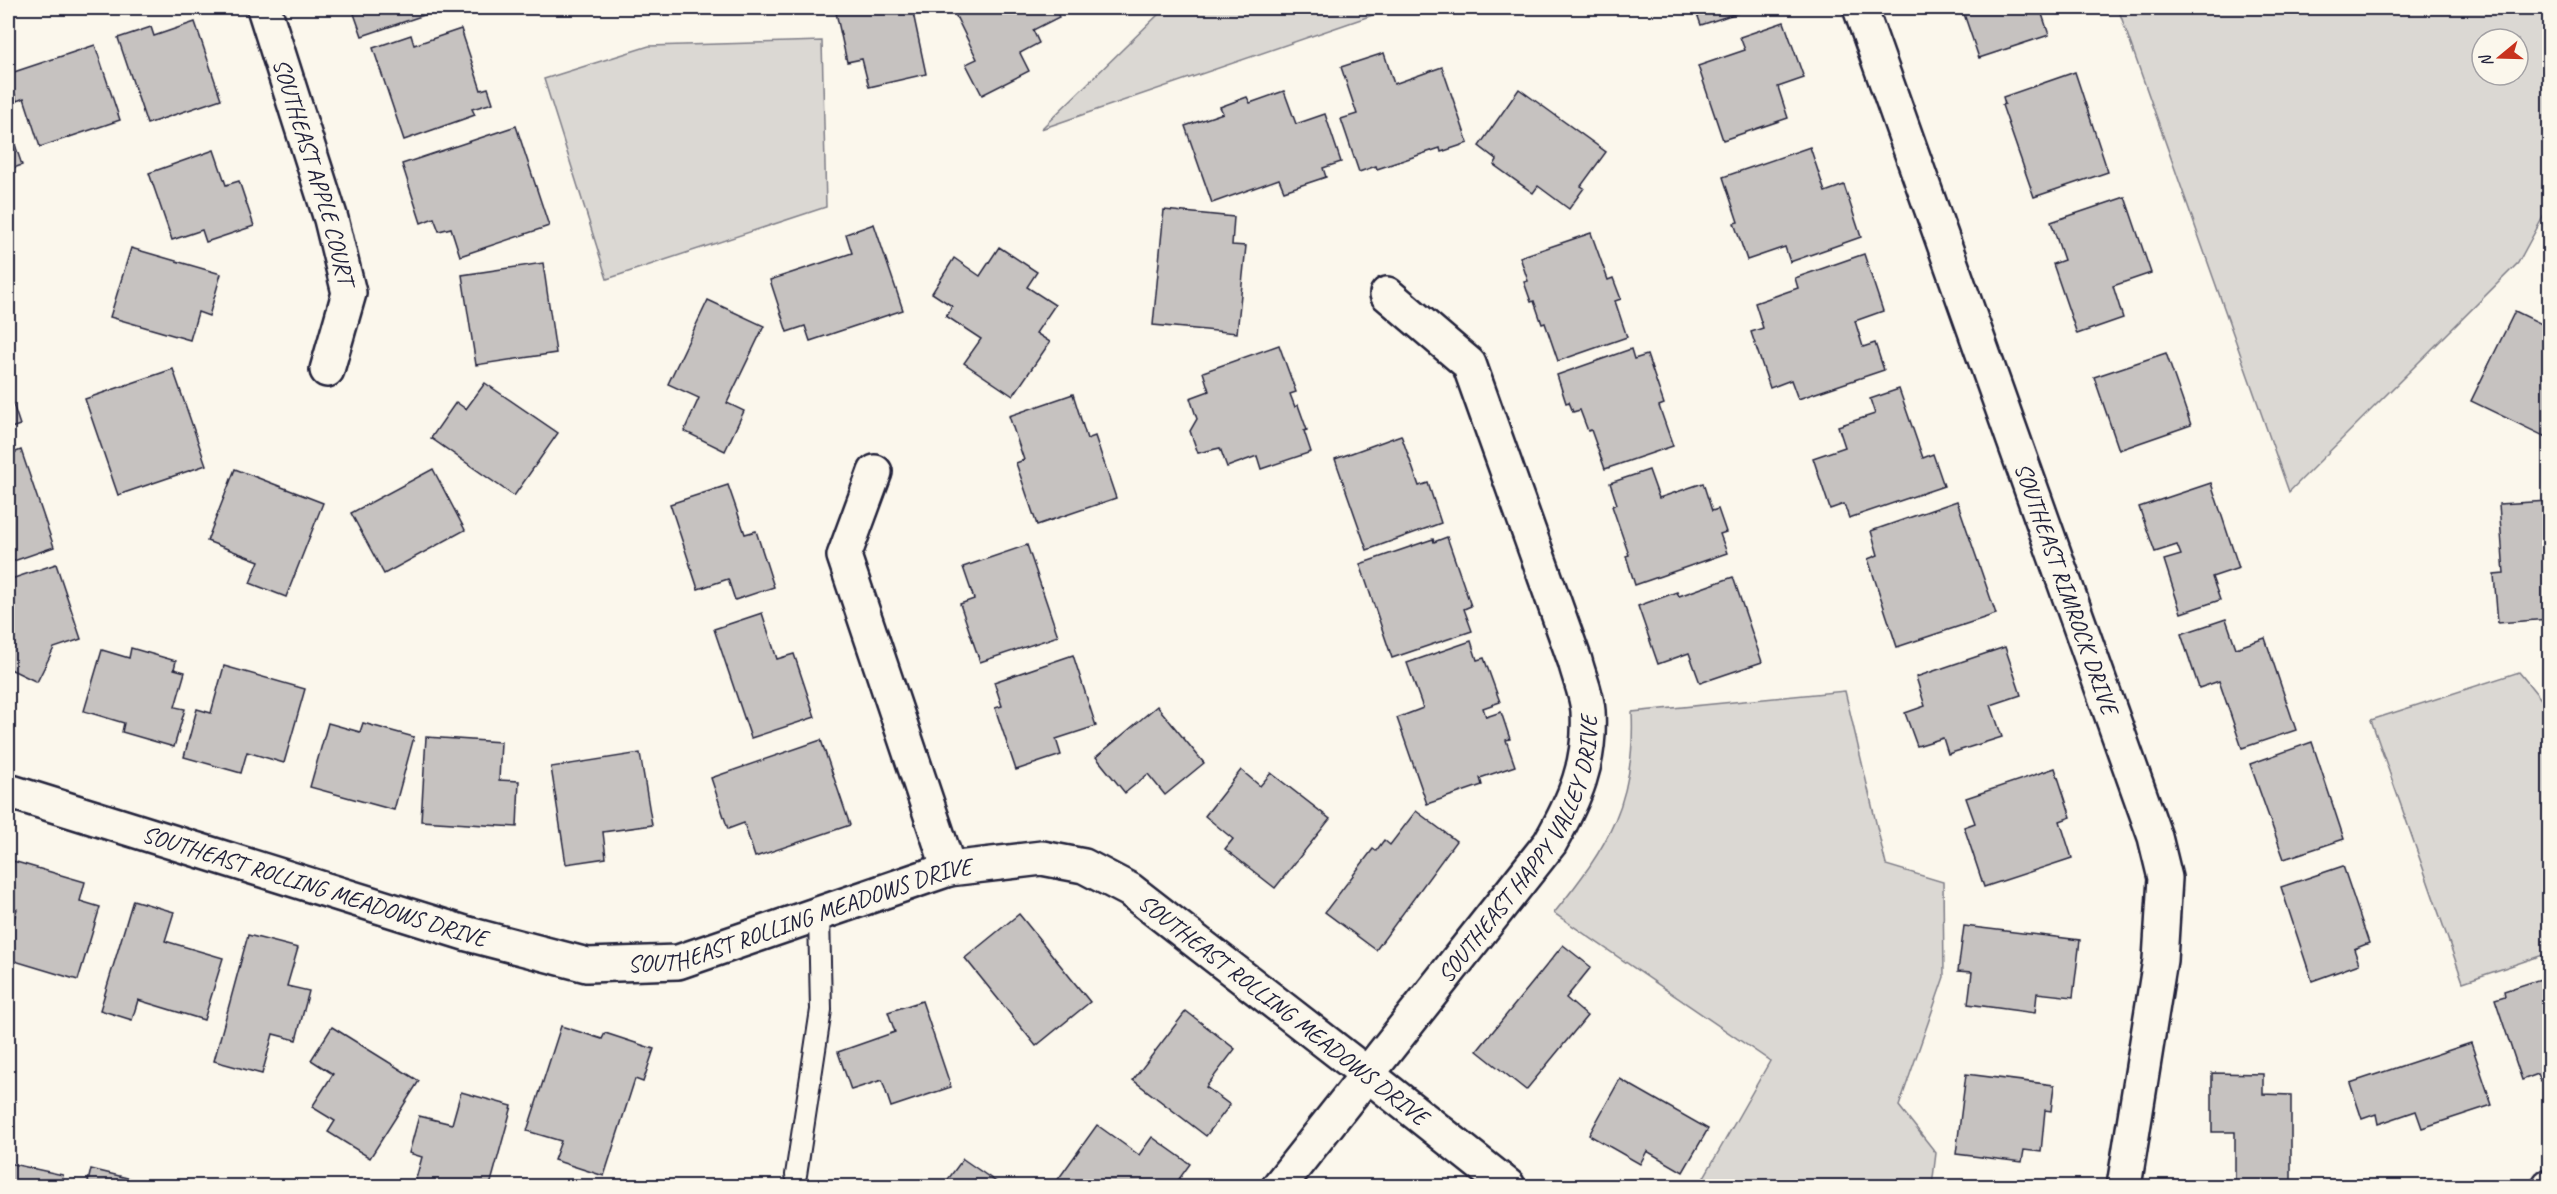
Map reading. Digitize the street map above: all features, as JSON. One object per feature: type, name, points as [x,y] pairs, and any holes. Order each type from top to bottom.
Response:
[{"type":"street","name":"SOUTHEAST APPLE COURT","points":[[264,8],[331,219],[349,293],[327,369]]},
{"type":"street","name":"SOUTHEAST RIMROCK DRIVE","points":[[1860,8],[2155,837],[2165,878],[2160,960],[2124,1186]]},
{"type":"street","name":"SOUTHEAST HAPPY VALLEY DRIVE","points":[[1279,1186],[1550,843],[1574,800],[1587,751],[1588,709],[1575,661],[1469,364],[1387,294]]},
{"type":"street","points":[[875,472],[844,556],[949,869]]},
{"type":"street","name":"SOUTHEAST ROLLING MEADOWS DRIVE","points":[[8,791],[468,934],[587,965],[678,962],[949,869],[1042,858],[1084,866],[1130,890],[1368,1074],[1508,1186]]},
{"type":"lane","points":[[796,1175],[821,1010],[819,914]]},
{"type":"shaded area","points":[[1165,8],[1393,8],[1041,129]]},
{"type":"shaded area","points":[[2118,8],[2549,8],[2549,206],[2518,263],[2289,492]]},
{"type":"shaded area","points":[[822,41],[826,207],[607,279],[544,79],[649,46]]},
{"type":"shaded area","points":[[2519,672],[2549,709],[2549,953],[2463,982],[2371,720]]},
{"type":"shaded area","points":[[1845,691],[1886,865],[1943,882],[1944,977],[1899,1106],[1936,1153],[1932,1186],[1699,1186],[1770,1061],[1554,913],[1590,866],[1615,821],[1629,772],[1632,712]]},
{"type":"building","points":[[352,8],[445,8],[362,36]]},
{"type":"building","points":[[835,8],[912,8],[926,74],[869,87],[862,59],[847,62]]},
{"type":"building","points":[[952,8],[1054,8],[1059,17],[1033,30],[1039,43],[1020,53],[1029,71],[982,95],[966,64],[977,59]]},
{"type":"building","points":[[1695,8],[1752,8],[1701,25]]},
{"type":"building","points":[[1962,8],[2040,8],[2049,35],[1979,58]]},
{"type":"building","points":[[195,22],[221,99],[147,124],[118,38],[151,27],[154,36]]},
{"type":"building","points":[[1784,22],[1804,78],[1778,87],[1788,118],[1723,140],[1698,66],[1745,50],[1740,37]]},
{"type":"building","points":[[461,29],[481,90],[488,88],[493,103],[472,109],[475,115],[404,140],[373,48],[411,35],[414,45]]},
{"type":"building","points":[[95,45],[120,120],[40,147],[24,98],[17,101],[8,74]]},
{"type":"building","points":[[1384,53],[1394,84],[1442,67],[1468,143],[1441,152],[1440,148],[1377,169],[1376,166],[1359,172],[1341,119],[1357,114],[1341,67]]},
{"type":"building","points":[[2075,72],[2108,172],[2034,197],[2002,105],[2005,104],[2003,97]]},
{"type":"building","points":[[1519,89],[1606,152],[1581,186],[1584,188],[1569,209],[1538,186],[1533,193],[1494,165],[1497,160],[1479,146]]},
{"type":"building","points":[[1284,91],[1296,124],[1325,114],[1341,162],[1323,168],[1326,177],[1284,191],[1279,179],[1212,203],[1185,126],[1223,113],[1220,107],[1247,97],[1250,103]]},
{"type":"building","points":[[8,124],[22,165],[8,170]]},
{"type":"building","points":[[516,126],[549,226],[460,256],[451,228],[439,231],[434,218],[421,223],[402,164]]},
{"type":"building","points":[[1810,147],[1825,192],[1844,185],[1861,237],[1790,262],[1785,247],[1747,260],[1734,223],[1738,222],[1723,177]]},
{"type":"building","points":[[214,150],[226,185],[239,181],[254,226],[206,242],[202,230],[172,240],[149,173]]},
{"type":"building","points":[[2125,197],[2151,273],[2113,286],[2123,318],[2077,334],[2053,264],[2064,260],[2051,222]]},
{"type":"building","points":[[1164,210],[1234,217],[1232,245],[1246,246],[1237,333],[1153,325]]},
{"type":"building","points":[[874,224],[903,310],[810,341],[805,326],[787,332],[770,280],[852,253],[846,234]]},
{"type":"building","points":[[1591,233],[1608,280],[1613,278],[1621,299],[1615,301],[1627,337],[1558,361],[1545,323],[1542,324],[1534,301],[1531,302],[1524,282],[1528,281],[1520,257]]},
{"type":"building","points":[[999,247],[1037,272],[1027,287],[1055,305],[1036,333],[1050,342],[1013,396],[964,363],[981,339],[946,316],[952,306],[932,293],[954,258],[980,276]]},
{"type":"building","points":[[131,248],[221,274],[209,316],[198,312],[190,340],[110,317]]},
{"type":"building","points":[[1864,254],[1883,311],[1855,321],[1863,347],[1875,343],[1884,370],[1798,399],[1791,380],[1770,388],[1751,332],[1763,328],[1755,303],[1798,288],[1795,278]]},
{"type":"building","points":[[543,263],[556,353],[476,365],[462,275]]},
{"type":"building","points":[[708,300],[764,326],[727,403],[744,411],[725,451],[684,431],[699,398],[668,384]]},
{"type":"building","points":[[2515,311],[2550,328],[2550,439],[2471,401]]},
{"type":"building","points":[[1279,345],[1296,392],[1290,394],[1295,407],[1298,405],[1307,430],[1304,431],[1311,452],[1261,469],[1257,456],[1227,467],[1220,448],[1198,453],[1190,431],[1197,419],[1190,398],[1209,391],[1203,372]]},
{"type":"building","points":[[1631,349],[1634,359],[1647,355],[1664,404],[1659,406],[1673,446],[1605,469],[1591,430],[1588,431],[1580,410],[1573,412],[1569,402],[1566,403],[1557,375]]},
{"type":"building","points":[[2166,353],[2191,425],[2119,450],[2094,377]]},
{"type":"building","points":[[173,369],[206,465],[118,495],[85,399]]},
{"type":"building","points":[[485,383],[558,433],[514,496],[431,438],[456,402],[466,409]]},
{"type":"building","points":[[8,389],[20,425],[8,429]]},
{"type":"building","points":[[1899,389],[1923,458],[1933,454],[1944,486],[1849,518],[1844,504],[1830,509],[1813,458],[1845,447],[1838,426],[1875,414],[1870,399]]},
{"type":"building","points":[[1073,394],[1087,439],[1095,436],[1116,498],[1037,525],[1016,463],[1024,460],[1009,416]]},
{"type":"building","points":[[1401,435],[1419,486],[1428,483],[1441,523],[1367,550],[1335,459]]},
{"type":"building","points":[[21,450],[54,547],[8,563],[8,455]]},
{"type":"building","points":[[235,469],[323,503],[286,597],[250,583],[259,561],[207,541]]},
{"type":"building","points":[[433,469],[465,530],[384,574],[351,513]]},
{"type":"building","points":[[1649,470],[1659,498],[1703,483],[1712,511],[1718,509],[1726,532],[1720,534],[1727,553],[1635,585],[1626,556],[1629,555],[1612,506],[1617,504],[1610,483]]},
{"type":"building","points":[[2211,483],[2239,568],[2212,577],[2220,600],[2181,613],[2164,560],[2181,555],[2177,545],[2155,552],[2139,507]]},
{"type":"building","points":[[728,485],[745,534],[756,531],[774,587],[735,600],[728,579],[698,589],[670,504]]},
{"type":"building","points":[[1957,501],[1996,614],[1897,647],[1868,559],[1878,555],[1871,531]]},
{"type":"building","points":[[2550,501],[2550,619],[2498,623],[2494,575],[2504,574],[2499,504]]},
{"type":"building","points":[[1447,537],[1471,606],[1464,609],[1472,631],[1392,658],[1360,564],[1433,539],[1434,542]]},
{"type":"building","points":[[1027,545],[1058,636],[980,662],[960,604],[974,599],[963,567]]},
{"type":"building","points":[[56,564],[81,639],[54,648],[37,682],[8,668],[8,580]]},
{"type":"building","points":[[1733,577],[1762,662],[1700,683],[1689,653],[1658,664],[1638,606],[1677,592],[1679,596]]},
{"type":"building","points":[[762,613],[777,659],[794,654],[815,717],[751,738],[714,629]]},
{"type":"building","points":[[2226,619],[2236,648],[2265,638],[2296,730],[2242,748],[2219,681],[2199,688],[2181,634]]},
{"type":"building","points":[[1471,641],[1477,660],[1484,658],[1500,702],[1483,708],[1486,717],[1501,712],[1510,739],[1506,740],[1515,766],[1480,778],[1482,785],[1427,804],[1397,718],[1423,708],[1407,663]]},
{"type":"building","points":[[2005,647],[2021,695],[1991,705],[2002,737],[1948,754],[1943,738],[1917,746],[1905,713],[1925,706],[1916,677]]},
{"type":"building","points":[[131,648],[176,661],[174,669],[185,672],[175,707],[185,709],[174,747],[122,732],[124,723],[84,711],[102,650],[129,658]]},
{"type":"building","points":[[1073,655],[1096,726],[1056,739],[1061,755],[1016,770],[995,708],[1002,706],[994,682]]},
{"type":"building","points":[[224,666],[305,689],[284,763],[247,752],[241,773],[184,757],[197,709],[211,713]]},
{"type":"building","points":[[1157,706],[1204,763],[1165,795],[1148,774],[1125,793],[1096,757]]},
{"type":"building","points":[[328,723],[360,732],[363,723],[414,737],[394,810],[310,787]]},
{"type":"building","points":[[426,737],[501,742],[499,780],[519,781],[517,827],[421,821]]},
{"type":"building","points":[[821,740],[850,825],[755,857],[744,823],[728,829],[711,778]]},
{"type":"building","points":[[2312,742],[2344,839],[2284,859],[2250,764]]},
{"type":"building","points":[[640,753],[652,825],[603,832],[606,858],[566,864],[551,767]]},
{"type":"building","points":[[2055,768],[2071,817],[2060,821],[2072,858],[1984,887],[1964,827],[1975,823],[1966,798]]},
{"type":"building","points":[[1241,770],[1260,786],[1271,773],[1330,819],[1275,888],[1225,849],[1233,839],[1205,816]]},
{"type":"building","points":[[1416,811],[1456,841],[1376,950],[1325,912],[1373,849],[1376,851],[1384,840],[1390,845]]},
{"type":"building","points":[[13,861],[85,882],[80,901],[100,907],[78,980],[8,959],[8,940],[17,909],[8,907],[8,881]]},
{"type":"building","points":[[2343,866],[2369,943],[2354,949],[2359,964],[2312,981],[2281,887]]},
{"type":"building","points":[[133,900],[174,912],[165,941],[223,958],[204,1020],[138,1000],[132,1020],[100,1010]]},
{"type":"building","points":[[1019,914],[1090,1002],[1036,1046],[965,958]]},
{"type":"building","points":[[1964,926],[2080,940],[2073,997],[2037,993],[2035,1013],[1968,1004],[1972,972],[1958,971]]},
{"type":"building","points":[[248,935],[298,948],[287,986],[309,991],[296,1040],[273,1034],[262,1074],[214,1061]]},
{"type":"building","points":[[1563,945],[1591,967],[1566,998],[1587,1016],[1526,1090],[1477,1051]]},
{"type":"building","points":[[2550,976],[2550,1079],[2541,1081],[2538,1074],[2522,1080],[2495,999],[2505,996],[2504,991]]},
{"type":"building","points":[[922,1001],[951,1087],[891,1107],[882,1080],[851,1090],[838,1052],[895,1032],[888,1012]]},
{"type":"building","points":[[1186,1011],[1235,1049],[1206,1087],[1230,1105],[1206,1136],[1133,1080]]},
{"type":"building","points":[[561,1026],[602,1039],[605,1033],[654,1049],[643,1082],[635,1079],[604,1176],[554,1160],[561,1141],[527,1131]]},
{"type":"building","points":[[332,1027],[419,1081],[370,1158],[328,1132],[335,1121],[312,1107],[333,1074],[311,1060]]},
{"type":"building","points":[[2471,1043],[2492,1105],[2422,1128],[2416,1111],[2378,1124],[2376,1114],[2362,1119],[2350,1083]]},
{"type":"building","points":[[2212,1073],[2263,1074],[2263,1094],[2291,1095],[2291,1186],[2235,1186],[2235,1132],[2212,1132]]},
{"type":"building","points":[[1966,1074],[2054,1085],[2051,1111],[2045,1110],[2041,1152],[2024,1150],[2022,1162],[1956,1154]]},
{"type":"building","points":[[1620,1079],[1708,1129],[1683,1172],[1647,1151],[1640,1164],[1589,1135]]},
{"type":"building","points":[[461,1092],[512,1106],[490,1186],[414,1186],[422,1157],[409,1153],[419,1116],[452,1124]]},
{"type":"building","points":[[1097,1125],[1139,1155],[1152,1137],[1190,1164],[1174,1186],[1054,1185]]},
{"type":"building","points":[[963,1159],[1002,1186],[943,1186]]},
{"type":"building","points":[[8,1163],[63,1175],[61,1186],[8,1186]]},
{"type":"building","points":[[91,1169],[160,1186],[87,1186]]}]
